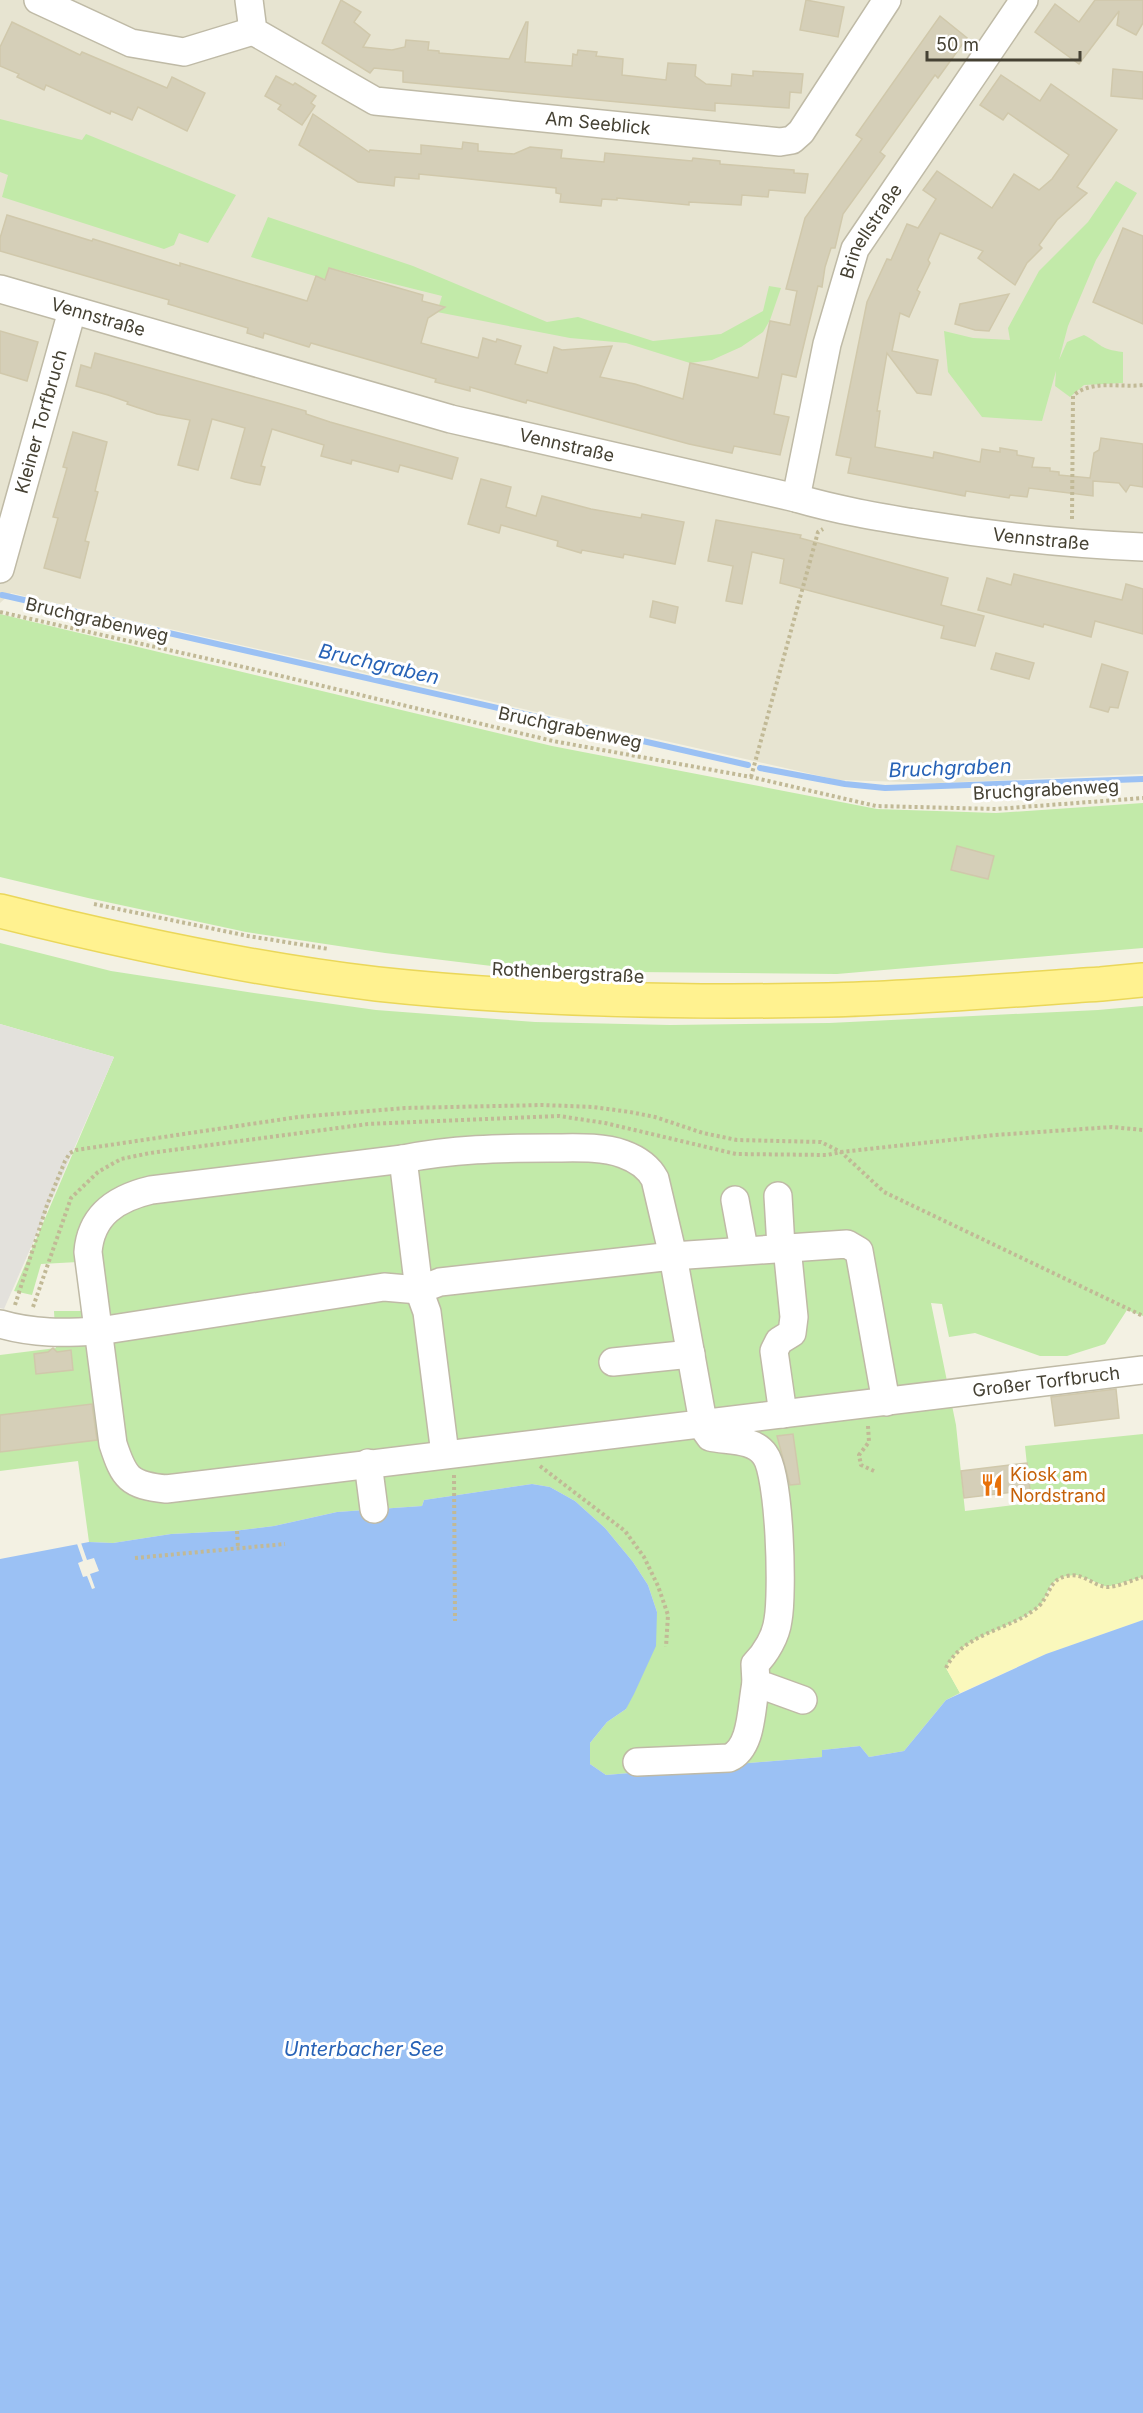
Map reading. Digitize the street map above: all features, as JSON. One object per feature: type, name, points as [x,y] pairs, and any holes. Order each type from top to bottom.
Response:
[{"type":"main road","name":"Rothenbergstraße","points":[[0,910],[88,933],[232,963],[377,984],[536,996],[672,1000],[828,1000],[1065,987],[1143,980]]},
{"type":"street","points":[[38,0],[130,43],[184,52],[253,31],[249,0]]},
{"type":"street","name":"Am Seeblick","points":[[253,31],[375,101],[780,142],[792,140],[801,132],[886,0]]},
{"type":"street","name":"Brinellstraße","points":[[796,498],[827,344],[855,249],[1024,0]]},
{"type":"street","name":"Vennstraße","points":[[0,289],[452,419],[796,498],[836,510],[956,530],[1069,544],[1143,547]]},
{"type":"street","name":"Kleiner Torfbruch","points":[[0,569],[72,310]]},
{"type":"street","name":"Großer Torfbruch","points":[[703,1422],[673,1256],[655,1179],[651,1171],[641,1162],[622,1153],[582,1148],[510,1148],[439,1152],[403,1159],[151,1190],[131,1195],[104,1211],[89,1240],[88,1252],[114,1444],[121,1470],[145,1487],[166,1489],[1143,1370]]},
{"type":"street","points":[[403,1159],[419,1290],[427,1312],[445,1454]]},
{"type":"street","points":[[778,1196],[794,1317],[792,1333],[779,1341],[774,1351],[783,1414]]},
{"type":"street","points":[[735,1200],[744,1249]]},
{"type":"street","points":[[12,1327],[56,1334],[99,1331],[384,1287],[419,1290],[440,1282],[673,1256],[744,1249],[847,1244],[859,1251],[877,1403]]},
{"type":"street","points":[[613,1362],[691,1354]]},
{"type":"street","points":[[637,1762],[729,1758],[738,1754],[746,1743],[756,1683],[754,1664],[764,1655],[778,1622],[781,1591],[780,1553],[772,1472],[764,1453],[756,1447],[743,1442],[710,1437],[703,1422]]},
{"type":"street","points":[[368,1463],[374,1509]]},
{"type":"street","points":[[756,1683],[803,1700]]},
{"type":"path","points":[[1069,544],[1072,516],[1073,396],[1085,387],[1143,385]]},
{"type":"path","points":[[751,777],[818,532],[833,523],[836,510]]},
{"type":"path","name":"Bruchgrabenweg","points":[[0,612],[231,664],[553,741],[751,777],[876,806],[996,808],[1143,798]]},
{"type":"path","points":[[86,903],[248,936],[338,950]]},
{"type":"path","points":[[1143,1130],[1112,1127],[995,1135],[841,1152],[884,1192],[1143,1316]]},
{"type":"path","points":[[874,1471],[861,1465],[860,1455],[869,1442],[877,1403]]},
{"type":"path","points":[[513,1445],[625,1531],[644,1557],[658,1586],[668,1615],[666,1647]]},
{"type":"path","points":[[455,1495],[455,1621]]},
{"type":"path","points":[[237,1531],[238,1548]]},
{"type":"path","points":[[135,1558],[285,1544]]},
{"type":"path","points":[[946,1668],[951,1656],[964,1647],[1025,1616],[1042,1604],[1050,1586],[1056,1580],[1077,1575],[1107,1587],[1143,1577]]},
{"type":"shaded area","points":[[0,0],[1143,0],[1143,774],[937,783],[838,780],[11,593],[0,603]]},
{"type":"shaded area","points":[[0,1024],[114,1057],[4,1309],[0,1308]]},
{"type":"green space","points":[[0,119],[82,140],[86,134],[236,195],[208,243],[179,233],[174,245],[164,249],[2,197],[8,175],[0,172]]},
{"type":"green space","points":[[1116,181],[1137,193],[1096,260],[1068,326],[1059,360],[1067,342],[1084,335],[1105,348],[1123,352],[1123,383],[1084,385],[1070,397],[1055,386],[1056,371],[1042,421],[982,417],[948,372],[944,331],[973,338],[1010,340],[1008,328],[1039,271],[1088,222]]},
{"type":"green space","points":[[268,217],[413,266],[547,322],[578,317],[653,341],[721,334],[763,311],[769,286],[781,288],[770,320],[763,332],[741,347],[712,360],[690,363],[626,343],[570,338],[437,312],[442,296],[330,268],[325,279],[251,257]]},
{"type":"green space","points":[[0,614],[552,746],[877,809],[996,813],[1143,803],[1143,948],[837,974],[533,971],[385,953],[246,932],[0,877]]},
{"type":"green space","points":[[0,943],[111,971],[254,993],[376,1010],[535,1022],[670,1025],[829,1023],[1143,1006],[1143,1316],[1127,1310],[1105,1344],[1067,1356],[1040,1356],[975,1333],[949,1337],[942,1304],[931,1303],[956,1425],[965,1511],[1031,1503],[1025,1446],[1143,1434],[1143,1577],[1107,1587],[1086,1578],[1067,1576],[1056,1580],[1050,1586],[1042,1604],[1025,1616],[964,1647],[946,1668],[960,1693],[946,1700],[904,1751],[869,1757],[860,1746],[822,1750],[822,1757],[606,1775],[590,1764],[590,1743],[607,1722],[626,1709],[657,1612],[648,1585],[633,1562],[605,1528],[575,1501],[550,1487],[532,1484],[424,1500],[422,1506],[337,1512],[274,1526],[233,1531],[171,1534],[113,1543],[89,1542],[78,1461],[0,1471],[0,1355],[56,1348],[54,1311],[81,1311],[78,1262],[41,1264],[32,1295],[14,1291],[114,1057],[0,1024]]},
{"type":"sand","points":[[1077,1575],[1107,1587],[1143,1577],[1143,1620],[1046,1654],[960,1693],[946,1668],[952,1658],[970,1642],[1026,1616],[1040,1605],[1058,1579]]},
{"type":"water","name":"Unterbacher See","points":[[532,1484],[550,1487],[575,1501],[605,1528],[633,1562],[648,1585],[657,1612],[656,1646],[634,1694],[626,1709],[607,1722],[590,1743],[590,1764],[606,1775],[822,1757],[822,1750],[860,1746],[869,1757],[904,1751],[946,1700],[1046,1654],[1143,1620],[1143,2413],[0,2413],[0,1559],[89,1542],[113,1543],[171,1534],[233,1531],[274,1526],[337,1512],[422,1506],[424,1500]]},
{"type":"pier","points":[[80,1540],[87,1560],[94,1558],[99,1571],[90,1574],[95,1588],[92,1589],[87,1576],[83,1577],[78,1563],[83,1561],[76,1541]]},
{"type":"building","points":[[341,0],[361,12],[354,22],[370,35],[363,47],[392,50],[405,47],[406,40],[429,42],[428,50],[439,51],[439,53],[509,59],[528,22],[525,62],[572,66],[573,54],[577,55],[578,50],[597,52],[596,56],[623,59],[622,75],[666,80],[668,63],[696,65],[695,76],[706,84],[731,86],[732,74],[753,76],[753,71],[803,74],[801,93],[790,92],[789,108],[715,103],[715,111],[403,82],[403,71],[374,68],[370,73],[322,43]]},
{"type":"building","points":[[806,0],[844,7],[838,37],[800,30]]},
{"type":"building","points":[[1095,0],[1143,0],[1143,23],[1136,35],[1117,25],[1119,11],[1079,64],[1035,32],[1055,4],[1079,22]]},
{"type":"building","points":[[940,16],[967,38],[938,78],[935,75],[880,152],[885,156],[843,214],[835,248],[831,248],[825,267],[822,287],[818,286],[796,377],[782,374],[774,414],[789,417],[780,455],[734,446],[732,453],[689,444],[527,400],[526,403],[470,387],[470,391],[435,382],[436,379],[311,343],[309,347],[264,333],[263,338],[247,333],[248,328],[168,304],[169,300],[0,251],[0,238],[7,215],[307,301],[316,276],[325,280],[329,268],[423,295],[422,301],[445,307],[428,318],[421,343],[478,358],[483,338],[496,342],[497,339],[521,346],[515,364],[547,373],[554,347],[562,350],[612,346],[600,377],[635,384],[683,399],[690,363],[758,378],[770,321],[790,325],[797,291],[786,289],[805,218],[862,139],[856,135]]},
{"type":"building","points":[[12,22],[80,55],[82,52],[167,88],[172,77],[205,93],[187,131],[138,107],[132,120],[111,111],[110,114],[46,85],[44,90],[17,77],[19,74],[0,66],[0,47]]},
{"type":"building","points":[[1113,69],[1143,72],[1143,99],[1111,96]]},
{"type":"building","points":[[1001,75],[1040,101],[1051,84],[1117,130],[1077,187],[1087,193],[1057,220],[1039,245],[1042,248],[1027,263],[1015,285],[978,258],[983,251],[940,233],[928,260],[930,263],[917,290],[920,292],[909,317],[900,313],[892,351],[938,360],[931,395],[917,393],[887,353],[877,411],[880,411],[875,447],[933,458],[934,452],[980,462],[982,449],[1000,452],[1000,448],[1017,451],[1017,455],[1034,458],[1032,467],[1050,468],[1050,471],[1059,472],[1059,475],[1090,478],[1094,453],[1099,450],[1101,438],[1143,444],[1143,487],[1130,485],[1126,492],[1119,483],[1093,481],[1093,496],[1029,488],[1027,497],[1010,495],[1009,498],[966,491],[965,496],[848,473],[851,458],[836,455],[867,302],[887,259],[891,260],[907,224],[918,228],[936,199],[923,190],[937,171],[992,208],[1014,174],[1039,190],[1052,179],[1069,155],[1008,113],[1003,120],[980,105]]},
{"type":"building","points":[[276,76],[293,85],[295,83],[316,96],[311,103],[315,106],[302,125],[278,109],[281,105],[265,96]]},
{"type":"building","points":[[313,114],[369,152],[370,150],[421,154],[421,145],[462,149],[463,142],[478,144],[478,151],[514,154],[530,147],[562,150],[561,158],[604,162],[605,153],[692,161],[693,158],[720,161],[720,164],[794,170],[794,173],[808,174],[805,193],[769,190],[768,197],[742,195],[741,205],[689,202],[689,205],[617,198],[617,200],[602,199],[601,206],[560,202],[561,194],[556,193],[556,188],[419,174],[419,179],[395,177],[394,186],[358,182],[299,145]]},
{"type":"building","points":[[1123,228],[1143,236],[1143,324],[1093,302]]},
{"type":"building","points":[[1009,294],[989,331],[975,330],[955,324],[960,304]]},
{"type":"building","points":[[0,331],[38,342],[27,381],[0,373]]},
{"type":"building","points":[[95,353],[306,411],[306,414],[330,422],[458,458],[452,479],[400,465],[398,472],[352,460],[351,464],[321,456],[324,445],[272,429],[261,466],[265,467],[260,485],[245,482],[231,478],[245,428],[212,419],[198,470],[178,465],[190,420],[157,414],[108,395],[76,386],[81,365],[91,368]]},
{"type":"building","points":[[73,432],[107,442],[95,491],[98,492],[85,541],[89,542],[80,578],[44,568],[58,518],[53,517],[67,468],[63,467]]},
{"type":"building","points":[[481,479],[511,487],[506,507],[536,516],[542,496],[591,509],[641,518],[642,514],[684,522],[675,564],[624,554],[623,558],[582,550],[581,553],[557,546],[558,541],[501,525],[499,533],[468,524]]},
{"type":"building","points":[[716,520],[801,535],[800,538],[948,578],[941,605],[984,616],[975,646],[941,638],[944,626],[780,583],[784,559],[752,552],[742,604],[726,601],[733,566],[708,561]]},
{"type":"building","points":[[1014,574],[1122,600],[1126,584],[1143,589],[1143,634],[1095,621],[1091,637],[978,610],[987,578],[1011,585]]},
{"type":"building","points":[[653,601],[678,607],[675,623],[650,617]]},
{"type":"building","points":[[996,653],[1034,663],[1029,679],[991,669]]},
{"type":"building","points":[[1102,664],[1128,672],[1118,708],[1110,707],[1108,712],[1090,707]]},
{"type":"building","points":[[957,846],[994,856],[988,879],[951,870]]},
{"type":"building","points":[[53,1348],[57,1352],[71,1350],[73,1370],[36,1374],[34,1354],[48,1352]]},
{"type":"building","points":[[1116,1389],[1119,1418],[1055,1426],[1051,1397]]},
{"type":"building","points":[[92,1404],[97,1440],[0,1452],[0,1415]]},
{"type":"building","points":[[793,1434],[800,1484],[790,1485],[777,1436]]},
{"type":"building","points":[[1027,1463],[1030,1490],[964,1498],[961,1471]]},
{"type":"waterway","name":"Bruchgraben","points":[[2,595],[748,765]]},
{"type":"waterway","name":"Bruchgraben","points":[[760,768],[845,784],[885,788],[1143,779]]},
{"type":"place","name":"Kiosk am Nordstrand","points":[[992,1485]]}]
